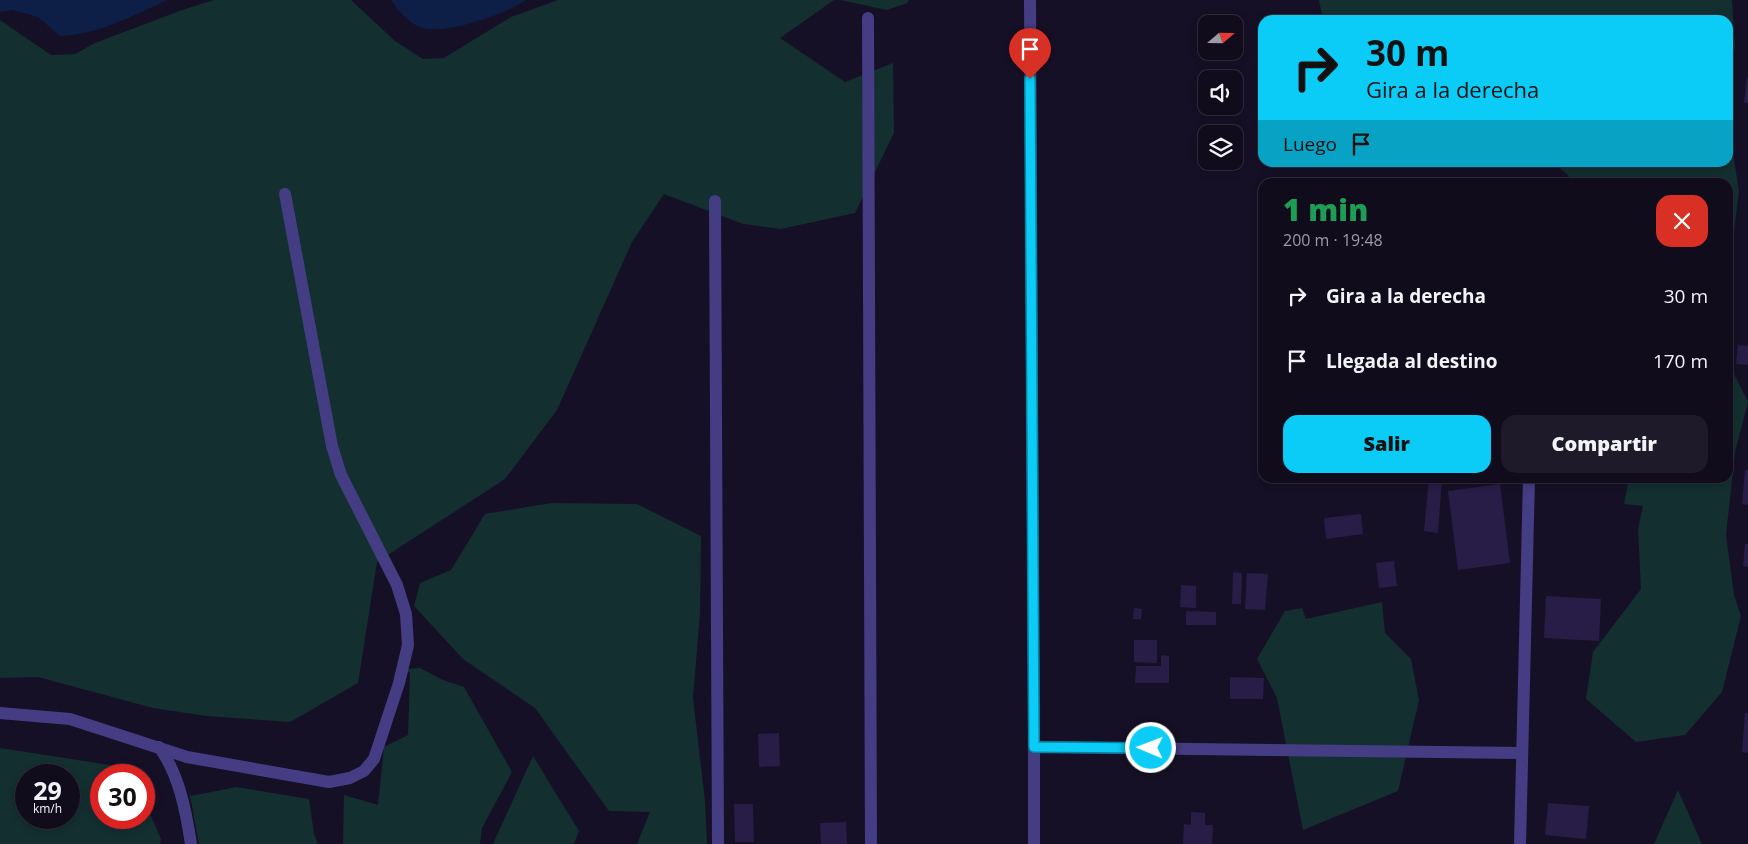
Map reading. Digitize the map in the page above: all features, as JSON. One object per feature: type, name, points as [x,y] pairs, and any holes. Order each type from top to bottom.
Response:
[{"type":"street","points":[[1030,0],[1034,844]]},
{"type":"street","points":[[868,18],[872,844]]},
{"type":"street","points":[[0,713],[70,718],[187,757],[330,782],[350,778],[364,771],[374,759],[399,683],[408,645],[406,614],[398,585],[341,475],[332,446],[285,194]]},
{"type":"street","points":[[715,200],[718,844]]},
{"type":"street","points":[[1520,844],[1529,483]]},
{"type":"street","points":[[159,747],[177,778],[191,844]]},
{"type":"street","points":[[1034,747],[1522,752]]},
{"type":"green space","points":[[214,0],[351,0],[395,41],[423,59],[444,58],[511,17],[558,0],[834,0],[780,38],[845,82],[893,63],[894,133],[855,213],[781,229],[743,224],[664,194],[632,242],[557,410],[505,479],[377,562],[358,683],[290,722],[206,716],[153,708],[38,677],[0,678],[0,20],[51,55],[75,54],[95,43]]},
{"type":"green space","points":[[840,0],[909,0],[907,3],[887,10]]},
{"type":"green space","points":[[1319,0],[1732,0],[1733,15],[1322,15]]},
{"type":"green space","points":[[1733,16],[1735,47],[1733,60]]},
{"type":"green space","points":[[1733,153],[1739,191],[1733,240],[1733,178],[1569,178],[1559,167],[1733,167]]},
{"type":"green space","points":[[1733,372],[1748,402],[1735,452],[1733,470]]},
{"type":"green space","points":[[1628,483],[1732,483],[1726,535],[1734,595],[1741,616],[1722,692],[1685,735],[1636,742],[1586,699],[1593,652],[1641,589],[1638,529],[1643,506],[1624,504]]},
{"type":"green space","points":[[551,503],[637,504],[701,536],[700,613],[693,698],[705,801],[707,844],[637,844],[650,812],[609,811],[535,708],[463,659],[414,606],[420,583],[451,570],[485,514]]},
{"type":"green space","points":[[1382,602],[1385,633],[1411,659],[1419,700],[1398,791],[1303,830],[1277,698],[1257,659],[1285,611],[1302,608],[1306,619]]},
{"type":"green space","points":[[420,668],[443,680],[464,687],[512,772],[482,828],[480,844],[343,844],[344,795],[378,805],[384,747],[408,735],[410,673],[404,669]]},
{"type":"green space","points":[[0,748],[104,764],[90,764],[90,829],[155,829],[155,825],[161,839],[160,844],[0,844]]},
{"type":"green space","points":[[533,756],[579,831],[574,844],[493,844]]},
{"type":"green space","points":[[236,787],[309,799],[314,834],[318,844],[199,844],[189,790],[191,796]]},
{"type":"green space","points":[[1678,790],[1702,844],[1654,844]]},
{"type":"water","points":[[0,0],[168,0],[102,28],[74,35],[60,36],[38,17],[13,10],[0,12]]},
{"type":"water","points":[[391,0],[526,0],[517,6],[475,22],[445,29],[432,29],[422,28],[408,20]]},
{"type":"building","points":[[1747,77],[1748,103],[1744,103]]},
{"type":"building","points":[[1738,345],[1748,346],[1748,365],[1736,364]]},
{"type":"building","points":[[1745,470],[1748,470],[1748,505],[1742,504]]},
{"type":"building","points":[[1429,483],[1442,483],[1438,533],[1424,531]]},
{"type":"building","points":[[1500,484],[1510,563],[1458,570],[1448,491]]},
{"type":"building","points":[[1361,514],[1363,534],[1326,539],[1324,518]]},
{"type":"building","points":[[1745,544],[1748,544],[1748,567],[1743,566]]},
{"type":"building","points":[[1394,561],[1397,586],[1379,588],[1376,563]]},
{"type":"building","points":[[1233,572],[1242,573],[1241,604],[1232,604]]},
{"type":"building","points":[[1247,573],[1268,574],[1265,610],[1245,609]]},
{"type":"building","points":[[1181,585],[1196,586],[1196,608],[1180,607]]},
{"type":"building","points":[[1546,596],[1601,599],[1599,641],[1544,638]]},
{"type":"building","points":[[1134,608],[1142,609],[1141,619],[1133,619]]},
{"type":"building","points":[[1186,611],[1216,612],[1216,625],[1186,625]]},
{"type":"building","points":[[1134,640],[1157,640],[1157,663],[1134,662]]},
{"type":"building","points":[[1161,655],[1169,656],[1169,683],[1135,683],[1136,666],[1161,666]]},
{"type":"building","points":[[1230,677],[1264,678],[1263,699],[1230,699]]},
{"type":"building","points":[[1745,713],[1748,713],[1748,753],[1742,752]]},
{"type":"building","points":[[779,733],[780,766],[759,767],[758,734]]},
{"type":"building","points":[[1548,803],[1589,806],[1586,839],[1545,835]]},
{"type":"building","points":[[734,804],[753,804],[754,842],[735,842]]},
{"type":"building","points":[[1191,812],[1205,813],[1205,825],[1213,825],[1212,844],[1183,844],[1184,824],[1191,825]]},
{"type":"building","points":[[846,822],[847,844],[821,844],[820,823]]},
{"type":"route","points":[[1030,79],[1034,747],[1151,748]]}]
